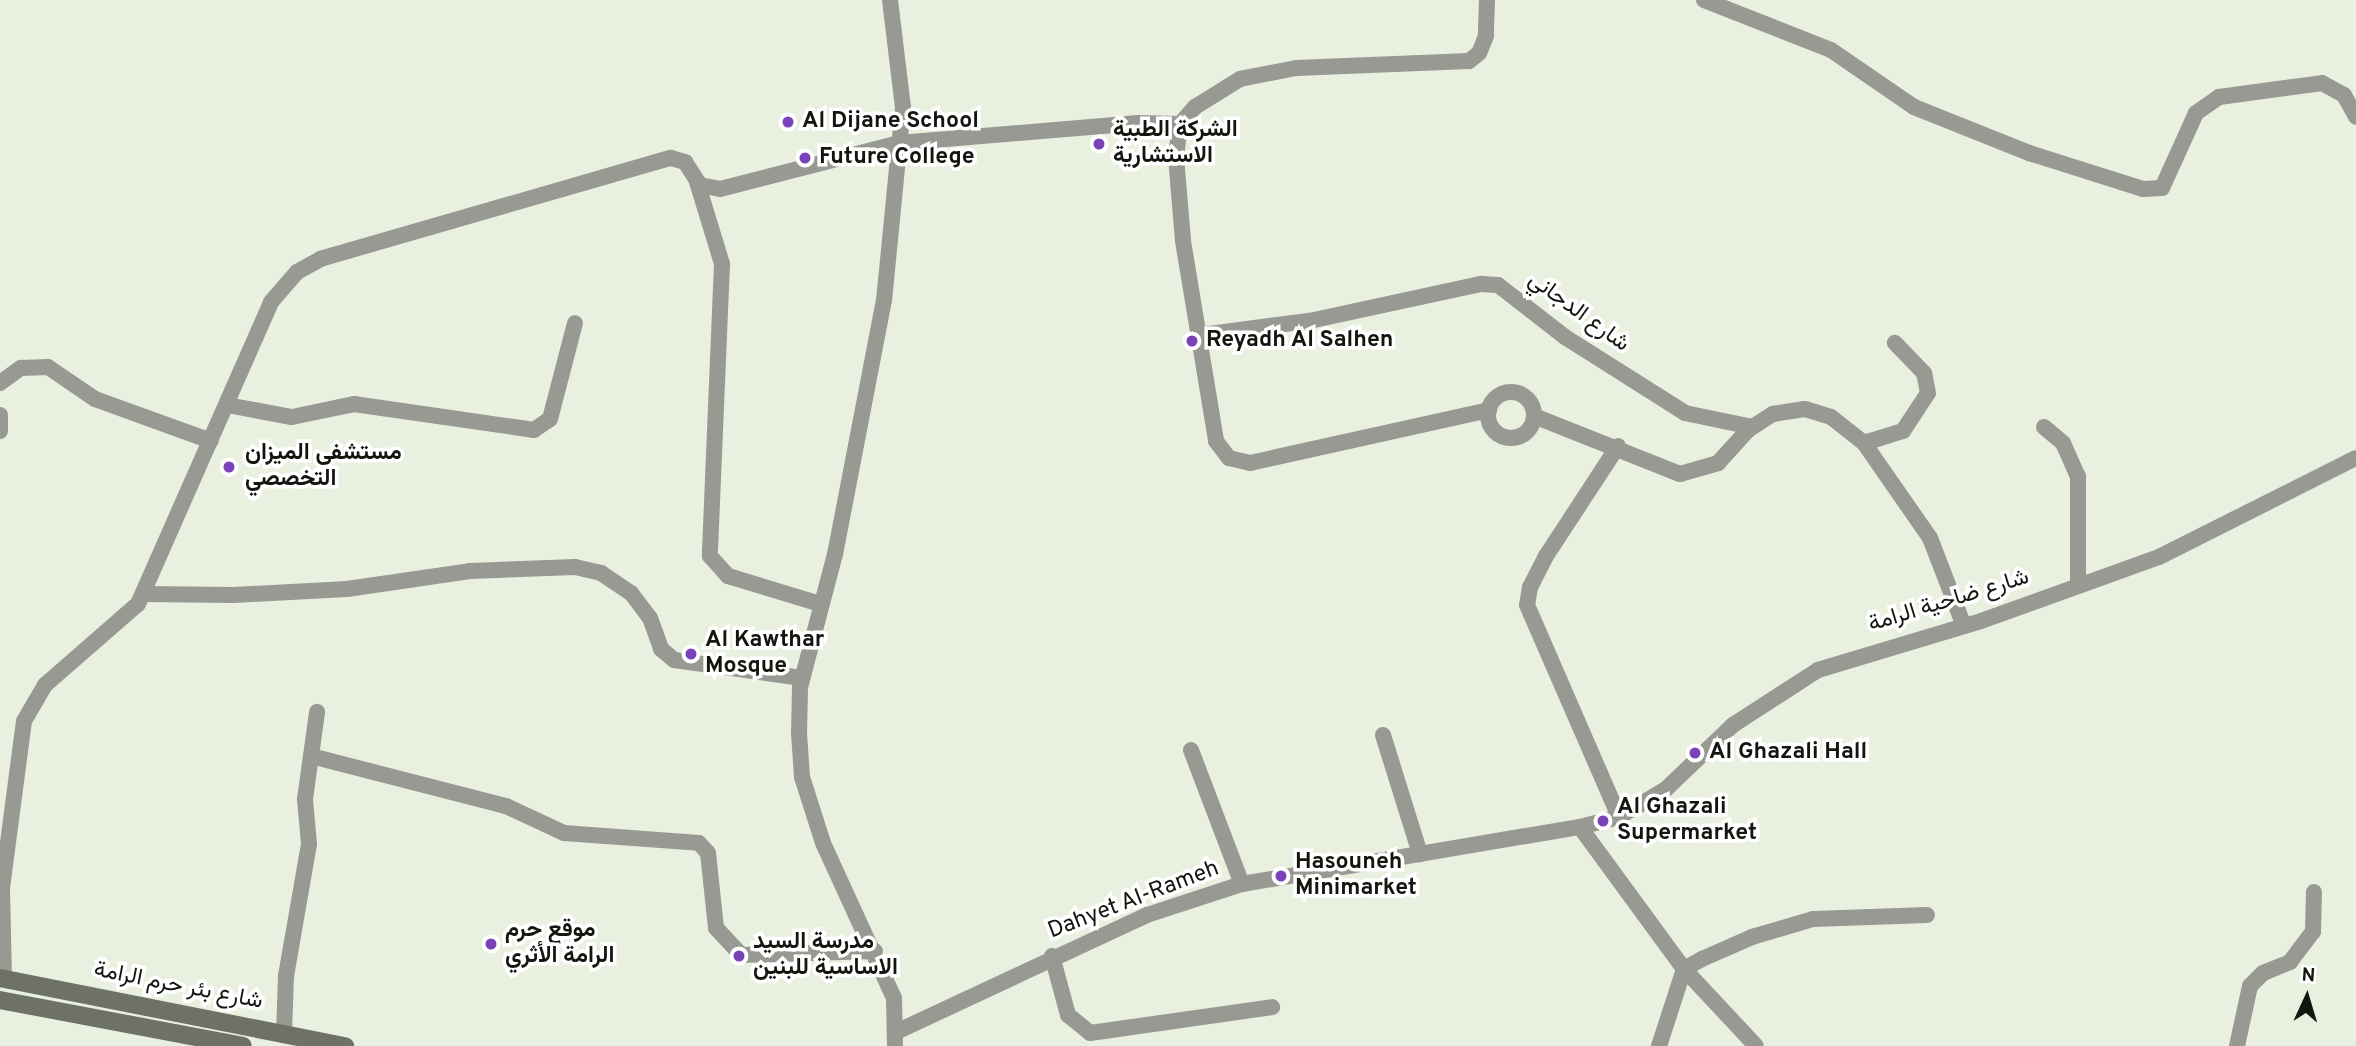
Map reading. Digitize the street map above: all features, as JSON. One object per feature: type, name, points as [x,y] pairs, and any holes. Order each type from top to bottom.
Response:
[{"type":"main road","name":"شارع بئر حرم الرامة","points":[[2,978],[345,1046]]},
{"type":"main road","name":"شارع بئر حرم الرامة","points":[[0,1000],[243,1046]]},
{"type":"street","points":[[890,0],[902,107],[884,300],[835,554],[802,678],[802,777],[823,843],[875,951],[894,998],[895,1039]]},
{"type":"street","points":[[1487,0],[1486,36],[1479,52],[1469,61],[1258,73],[1223,86],[1180,124],[1176,158],[1183,241],[1202,335],[1216,441],[1225,454],[1239,462],[1319,450],[1489,410]]},
{"type":"street","points":[[1704,0],[1831,50],[1914,107],[2029,153],[2143,189],[2162,188],[2196,113],[2219,97],[2322,83],[2344,95],[2356,117]]},
{"type":"street","points":[[697,182],[720,189],[899,143],[1138,123],[1180,124]]},
{"type":"street","points":[[2,978],[2,888],[23,722],[45,685],[125,619],[143,594],[271,302],[286,281],[308,264],[671,158],[685,162],[697,182],[722,264],[710,556],[719,570],[732,578],[820,604]]},
{"type":"street","name":"شارع الدجاني","points":[[1202,335],[1314,320],[1481,284],[1498,285],[1565,337],[1685,413],[1752,427]]},
{"type":"street","points":[[227,405],[292,416],[354,404],[534,430],[550,418],[575,323]]},
{"type":"street","points":[[1864,443],[1903,431],[1928,393],[1924,373],[1895,343]]},
{"type":"street","points":[[0,383],[21,368],[48,367],[95,399],[211,442]]},
{"type":"street","points":[[1511,392],[1530,402],[1534,416],[1522,435],[1508,438],[1494,431],[1489,410],[1496,397],[1511,392]]},
{"type":"street","points":[[1534,416],[1618,446],[1663,470],[1690,474],[1718,463],[1752,427],[1773,414],[1805,410],[1831,417],[1864,443],[1930,538],[1964,626]]},
{"type":"street","points":[[0,415],[0,431]]},
{"type":"street","points":[[2044,427],[2063,443],[2078,476],[2078,583]]},
{"type":"street","points":[[1618,446],[1546,556],[1527,605],[1619,817]]},
{"type":"street","name":"شارع ضاحية الرامة","points":[[1580,827],[1619,817],[1666,789],[1733,725],[1818,670],[1964,626],[2078,583],[2159,557],[2356,458]]},
{"type":"street","points":[[143,594],[233,596],[347,589],[470,571],[575,567],[601,573],[631,593],[650,618],[664,652],[674,660],[802,678]]},
{"type":"street","points":[[284,1032],[286,976],[309,844],[305,808],[317,712]]},
{"type":"street","points":[[1383,735],[1420,854]]},
{"type":"street","points":[[1191,750],[1242,884]]},
{"type":"street","points":[[311,756],[506,806],[564,833],[699,843],[708,853],[713,919],[721,935],[740,955],[875,951]]},
{"type":"street","points":[[1580,827],[1684,969],[1756,1046]]},
{"type":"street","name":"Dahyet Al-Rameh","points":[[895,1039],[1052,956],[1147,915],[1242,884],[1580,827]]},
{"type":"street","points":[[2237,1046],[2250,986],[2263,973],[2290,961],[2313,932],[2314,892]]},
{"type":"street","points":[[1659,1046],[1684,969],[1752,937],[1813,919],[1927,915]]},
{"type":"street","points":[[1052,956],[1068,1015],[1090,1033],[1272,1007]]},
{"type":"place","name":"Al Dijane School","points":[[788,122]]},
{"type":"place","name":"الشركة الطبية الاستشارية","points":[[1099,144]]},
{"type":"place","name":"Future College","points":[[805,158]]},
{"type":"place","name":"Reyadh Al Salhen","points":[[1192,341]]},
{"type":"place","name":"مستشفى الميزان التخصصي","points":[[229,467]]},
{"type":"place","name":"Al Kawthar Mosque","points":[[691,654]]},
{"type":"place","name":"Al Ghazali Hall","points":[[1695,753]]},
{"type":"place","name":"Al Ghazali Supermarket","points":[[1603,821]]},
{"type":"place","name":"Hasouneh Minimarket","points":[[1281,876]]},
{"type":"place","name":"موقع حرم الرامة الأثري","points":[[491,944]]},
{"type":"place","name":"مدرسة السيد الاساسية للبنين","points":[[739,956]]}]
